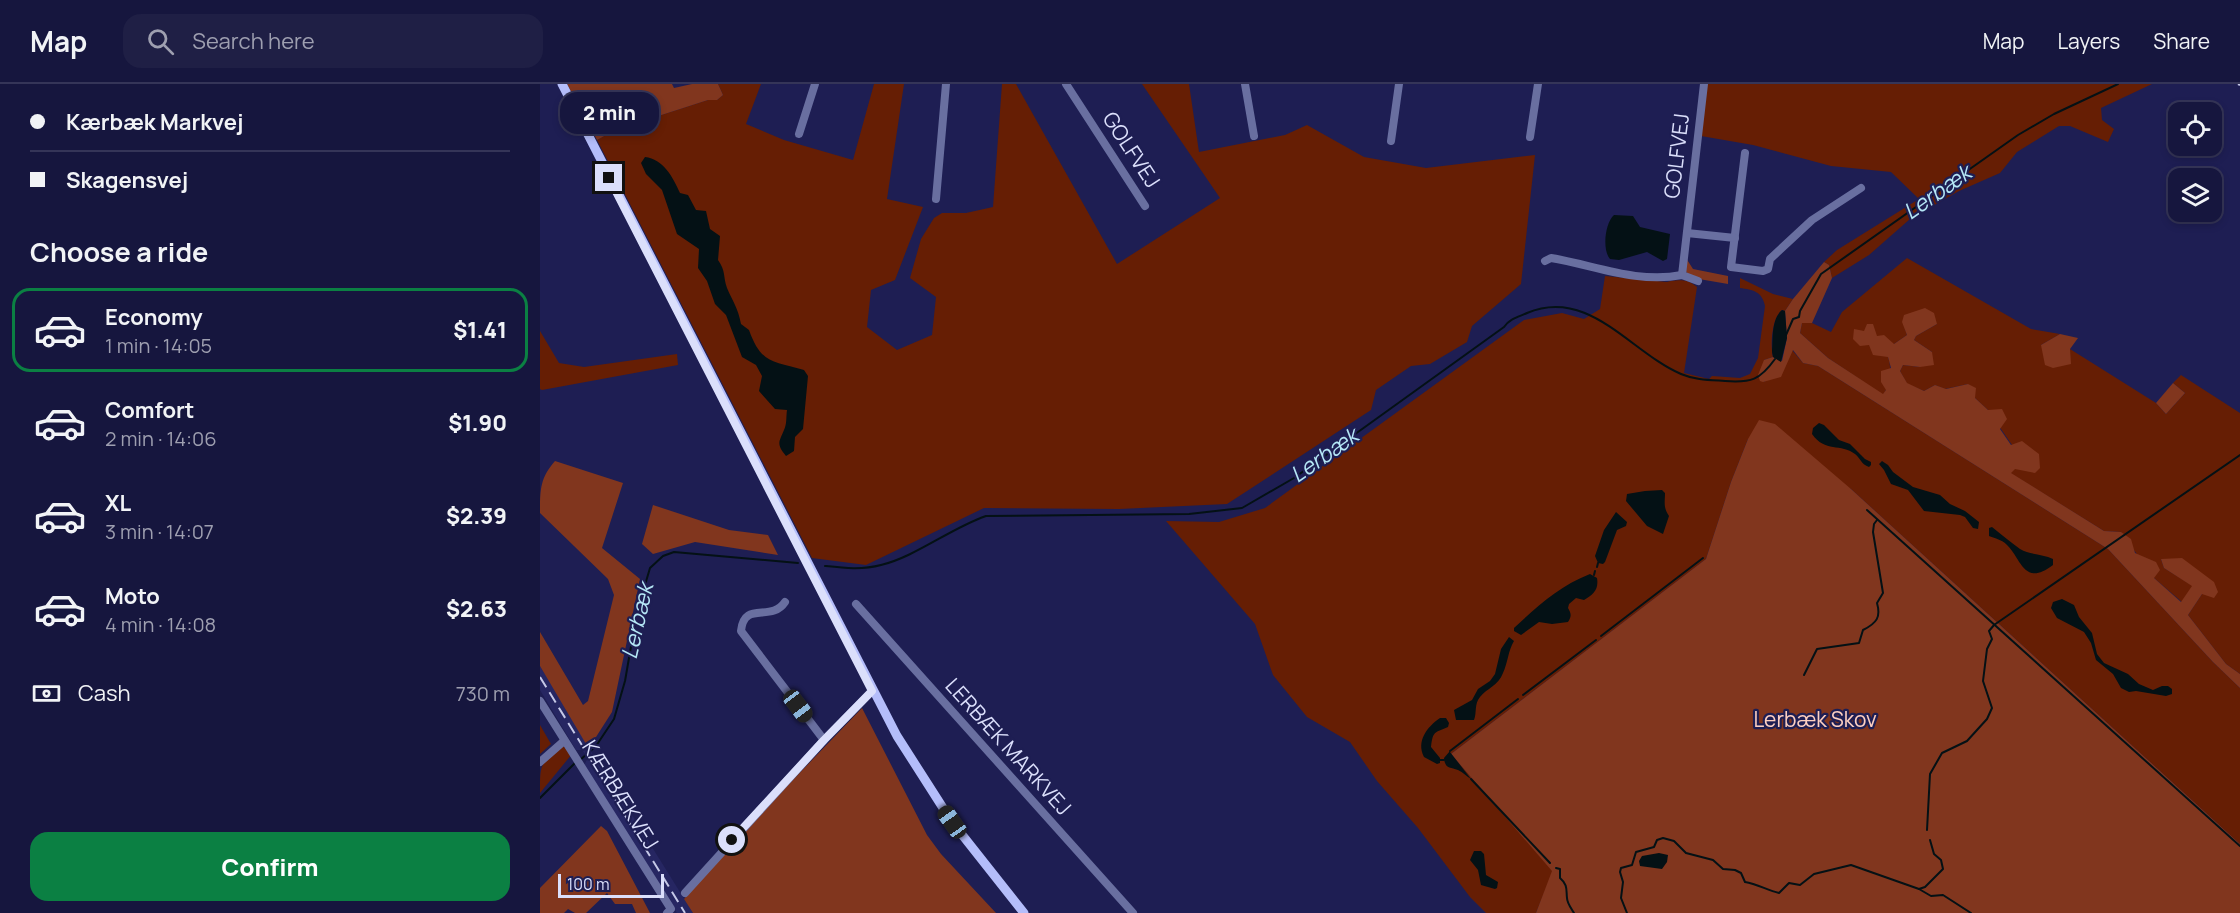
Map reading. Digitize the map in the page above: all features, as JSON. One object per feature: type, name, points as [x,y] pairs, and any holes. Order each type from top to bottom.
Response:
[{"type":"main road","points":[[562,84],[897,736],[974,853],[1024,913]]},
{"type":"street","points":[[799,134],[815,84]]},
{"type":"street","points":[[936,199],[946,84]]},
{"type":"street","name":"GOLFVEJ","points":[[1066,84],[1145,206]]},
{"type":"street","points":[[1245,84],[1254,136]]},
{"type":"street","points":[[1391,141],[1399,84]]},
{"type":"street","points":[[1530,137],[1538,84]]},
{"type":"street","name":"GOLFVEJ","points":[[1682,275],[1704,84]]},
{"type":"street","points":[[1745,153],[1731,267],[1763,271],[1768,268],[1770,259],[1812,220],[1861,188]]},
{"type":"street","points":[[1687,233],[1735,238]]},
{"type":"street","points":[[1545,261],[1551,258],[1602,271],[1649,277],[1682,275],[1698,281]]},
{"type":"street","points":[[785,602],[783,606],[770,612],[747,615],[743,619],[741,631],[824,740]]},
{"type":"street","name":"LERBÆK MARKVEJ","points":[[856,604],[1133,913]]},
{"type":"street","points":[[685,893],[824,740],[872,691]]},
{"type":"street","name":"KÆRBÆKVEJ","points":[[540,701],[669,911]]},
{"type":"street","points":[[540,762],[564,741]]},
{"type":"shaded area","points":[[718,84],[761,84],[746,124],[784,140],[853,160],[874,84],[904,84],[887,199],[923,207],[895,280],[871,290],[867,327],[897,350],[932,335],[936,297],[910,278],[921,239],[934,218],[942,213],[966,213],[993,207],[1002,84],[1016,84],[1117,264],[1220,198],[1142,84],[1189,84],[1199,152],[1285,135],[1307,125],[1364,157],[1426,168],[1535,155],[1521,284],[1472,326],[1467,342],[1430,364],[1411,366],[1376,390],[1371,410],[1227,504],[1119,509],[984,508],[866,565],[812,558],[597,140],[615,130],[708,100],[717,100],[723,95]]},
{"type":"shaded area","points":[[1707,84],[2152,84],[2101,108],[2102,120],[2114,129],[2108,142],[2070,126],[2059,126],[2017,152],[2000,173],[1959,191],[1910,219],[1869,255],[1832,278],[1829,265],[1824,262],[1837,250],[1919,199],[1891,172],[1831,166],[1753,145],[1701,136]]},
{"type":"shaded area","points":[[645,157],[662,165],[671,175],[680,193],[688,195],[696,210],[706,211],[710,229],[720,236],[718,260],[727,288],[741,324],[749,330],[758,349],[769,359],[804,370],[808,376],[803,429],[795,437],[794,451],[786,456],[779,443],[786,425],[787,410],[775,409],[759,391],[762,376],[756,365],[742,357],[726,315],[715,304],[707,281],[698,268],[699,249],[677,234],[662,190],[646,174],[641,163]]},
{"type":"shaded area","points":[[1614,215],[1633,216],[1640,227],[1670,234],[1667,259],[1663,261],[1647,252],[1619,260],[1610,259],[1606,249],[1606,237],[1608,224]]},
{"type":"shaded area","points":[[1907,258],[2031,329],[2060,334],[2041,345],[2070,349],[2156,403],[2166,414],[2185,393],[2173,383],[2181,375],[2240,413],[2240,674],[2226,664],[2188,615],[2202,594],[2193,586],[2182,602],[2154,578],[2121,532],[2104,531],[2010,473],[2015,468],[2012,445],[1988,410],[1975,398],[1968,384],[1945,389],[1935,385],[1924,391],[1907,384],[1900,371],[1903,365],[1920,367],[1932,352],[1914,340],[1916,336],[1937,324],[1903,322],[1907,335],[1894,344],[1869,345],[1888,357],[1890,376],[1883,395],[1828,358],[1800,333],[1802,323],[1812,323],[1831,332],[1842,312]],"holes":[[[2161,559],[2192,585],[2164,568]]]},
{"type":"shaded area","points":[[1605,276],[1667,282],[1683,280],[1697,287],[1684,373],[1709,379],[1712,376],[1740,378],[1750,374],[1758,358],[1764,301],[1759,294],[1740,288],[1740,278],[1773,294],[1793,299],[1776,319],[1772,339],[1773,357],[1764,360],[1764,382],[1792,350],[1803,363],[1818,366],[2108,549],[2240,688],[2240,844],[1851,489],[1748,439],[1731,482],[1706,559],[1451,754],[1553,871],[1536,913],[1486,913],[1470,897],[1418,828],[1377,781],[1350,742],[1307,717],[1273,675],[1255,624],[1166,521],[1219,522],[1265,508],[1524,320],[1562,313],[1584,319],[1600,309]]},
{"type":"shaded area","points":[[1782,310],[1785,311],[1787,338],[1781,362],[1773,357],[1772,352],[1774,324]]},
{"type":"shaded area","points":[[540,331],[559,363],[584,367],[677,354],[678,365],[542,390],[540,389]]},
{"type":"shaded area","points":[[1819,423],[1839,440],[1850,444],[1871,462],[1871,465],[1869,467],[1864,464],[1850,451],[1822,444],[1817,440],[1812,434],[1813,428]]},
{"type":"shaded area","points":[[1882,461],[1913,487],[1940,495],[1950,504],[1965,511],[1979,522],[1978,529],[1973,528],[1965,517],[1960,515],[1924,511],[1908,490],[1891,484],[1879,464]]},
{"type":"shaded area","points":[[1662,490],[1665,493],[1665,507],[1669,516],[1663,534],[1647,526],[1626,501],[1627,494]]},
{"type":"shaded area","points":[[1616,512],[1627,522],[1626,526],[1617,530],[1605,562],[1598,563],[1595,556],[1604,530]]},
{"type":"shaded area","points":[[1992,527],[2020,549],[2053,559],[2053,565],[2043,571],[2029,572],[2006,544],[1989,536],[1989,528]]},
{"type":"shaded area","points":[[1590,574],[1597,578],[1596,589],[1584,600],[1576,598],[1569,604],[1571,616],[1568,622],[1552,624],[1539,622],[1521,635],[1514,631],[1514,628],[1549,597],[1568,584]]},
{"type":"shaded area","points":[[2062,599],[2074,605],[2079,617],[2092,633],[2097,654],[2104,663],[2128,674],[2139,684],[2153,690],[2168,686],[2172,689],[2172,694],[2166,696],[2129,692],[2121,688],[2113,674],[2096,660],[2091,643],[2084,632],[2057,618],[2051,608],[2053,602]]},
{"type":"shaded area","points":[[1509,637],[1514,641],[1503,673],[1478,700],[1474,720],[1456,720],[1454,710],[1472,700],[1478,689],[1490,681],[1495,674],[1501,649]]},
{"type":"shaded area","points":[[540,666],[588,743],[593,755],[693,913],[677,913],[584,765],[588,758],[582,750],[576,750],[540,690]]},
{"type":"shaded area","points":[[1440,718],[1446,718],[1449,723],[1448,727],[1437,732],[1433,738],[1431,747],[1440,758],[1440,763],[1437,764],[1424,757],[1421,745],[1427,730]]},
{"type":"shaded area","points":[[540,725],[551,744],[540,754]]},
{"type":"shaded area","points":[[563,746],[572,754],[540,793],[540,775],[543,765]]},
{"type":"shaded area","points":[[1450,751],[1471,779],[1447,766],[1444,758]]},
{"type":"shaded area","points":[[1474,851],[1481,851],[1484,854],[1486,875],[1498,882],[1497,888],[1481,885],[1478,870],[1470,860]]},
{"type":"shaded area","points":[[1659,853],[1668,855],[1667,862],[1662,869],[1640,866],[1639,861],[1642,856]]},
{"type":"green space","points":[[567,84],[672,84],[674,88],[692,84],[718,84],[723,95],[717,100],[708,100],[615,130],[597,140]]},
{"type":"green space","points":[[1686,258],[1693,269],[1728,276],[1728,284],[1693,278],[1685,271]]},
{"type":"green space","points":[[1824,262],[1829,265],[1832,278],[1812,323],[1802,323],[1800,333],[1828,358],[1883,394],[1886,390],[1881,382],[1881,371],[1891,368],[1888,357],[1873,355],[1869,345],[1860,346],[1853,339],[1854,329],[1864,331],[1867,324],[1873,324],[1877,336],[1884,335],[1894,344],[1907,335],[1902,322],[1904,315],[1925,308],[1934,313],[1937,324],[1916,336],[1914,340],[1932,352],[1934,365],[1920,367],[1903,365],[1900,371],[1907,383],[1924,391],[1935,385],[1946,389],[1968,384],[1976,388],[1975,398],[1988,410],[2002,409],[2007,419],[2000,429],[2011,445],[2022,441],[2039,454],[2040,468],[2035,473],[2015,469],[2011,473],[2104,531],[2121,532],[2131,539],[2135,553],[2156,562],[2160,570],[2154,578],[2181,602],[2192,586],[2164,568],[2161,559],[2182,558],[2214,582],[2218,592],[2214,598],[2202,594],[2188,615],[2226,664],[2240,674],[2240,688],[2108,549],[1818,366],[1803,363],[1793,350],[1781,377],[1760,381],[1758,375],[1764,360],[1773,357],[1782,361],[1787,338],[1785,311]]},
{"type":"green space","points":[[2060,334],[2078,338],[2070,349],[2071,364],[2053,368],[2045,365],[2041,345]]},
{"type":"green space","points":[[2173,383],[2185,393],[2166,414],[2156,403]]},
{"type":"green space","name":"Lerbæk Skov","points":[[1759,420],[1775,424],[1851,489],[2240,844],[2240,913],[1536,913],[1552,871],[1451,754],[1706,559],[1731,482],[1748,439]]},
{"type":"green space","points":[[555,461],[623,483],[602,548],[640,579],[612,712],[596,737],[586,744],[540,666],[540,632],[583,705],[588,701],[614,595],[608,579],[540,513],[542,485],[546,473]]},
{"type":"green space","points":[[653,505],[729,530],[768,535],[778,555],[695,542],[653,554],[642,544]]},
{"type":"green space","points":[[862,708],[927,835],[941,854],[996,913],[693,913],[684,899],[739,836]]},
{"type":"green space","points":[[601,826],[607,831],[650,913],[636,913],[632,904],[615,904],[607,893],[586,913],[575,913],[568,909],[564,913],[540,913],[540,888]]},
{"type":"waterway","name":"Lerbæk","points":[[1786,335],[1793,319],[1799,317],[1800,311],[1821,274],[2018,135],[2054,114],[2118,84]]},
{"type":"waterway","name":"Lerbæk","points":[[825,566],[867,568],[894,561],[986,516],[1189,514],[1242,508],[1294,478],[1511,320],[1549,307],[1570,308],[1590,315],[1608,325],[1662,364],[1692,377],[1734,381],[1754,379],[1765,372],[1775,359]]},
{"type":"waterway","points":[[1927,830],[1930,774],[1942,753],[1967,741],[1987,719],[1992,708],[1983,681],[1987,649],[1992,639],[1989,631],[1994,625],[2240,455]]},
{"type":"waterway","points":[[1867,510],[2240,846]]},
{"type":"waterway","points":[[1804,675],[1817,649],[1859,643],[1863,630],[1877,619],[1877,603],[1883,593],[1873,532],[1877,520]]},
{"type":"waterway","name":"Lerbæk","points":[[580,760],[596,746],[614,719],[625,681],[637,612],[650,568],[663,556],[674,552],[798,563]]},
{"type":"waterway","points":[[1601,636],[1703,558]]},
{"type":"waterway","points":[[1597,567],[1598,563]]},
{"type":"waterway","points":[[1594,575],[1595,571]]},
{"type":"waterway","points":[[1523,695],[1596,640]]},
{"type":"waterway","points":[[1450,751],[1518,699]]},
{"type":"waterway","name":"Lerbæk","points":[[540,798],[575,763]]},
{"type":"waterway","points":[[1471,779],[1550,863]]},
{"type":"waterway","points":[[1627,913],[1621,898],[1623,882],[1621,868],[1632,865],[1636,852],[1654,847],[1657,840],[1663,838],[1674,841],[1686,853],[1713,860],[1723,869],[1741,873],[1745,882],[1779,893],[1789,883],[1800,885],[1814,874],[1851,865],[1919,889],[1931,896],[1943,895],[1971,913]]},
{"type":"waterway","points":[[1919,889],[1925,887],[1943,869],[1941,860],[1934,854],[1930,840]]},
{"type":"waterway","points":[[1556,868],[1560,869],[1560,878],[1565,885],[1568,902],[1574,913]]},
{"type":"railway","points":[[540,677],[685,913]]},
{"type":"route","points":[[609,178],[872,691],[732,840]]}]
